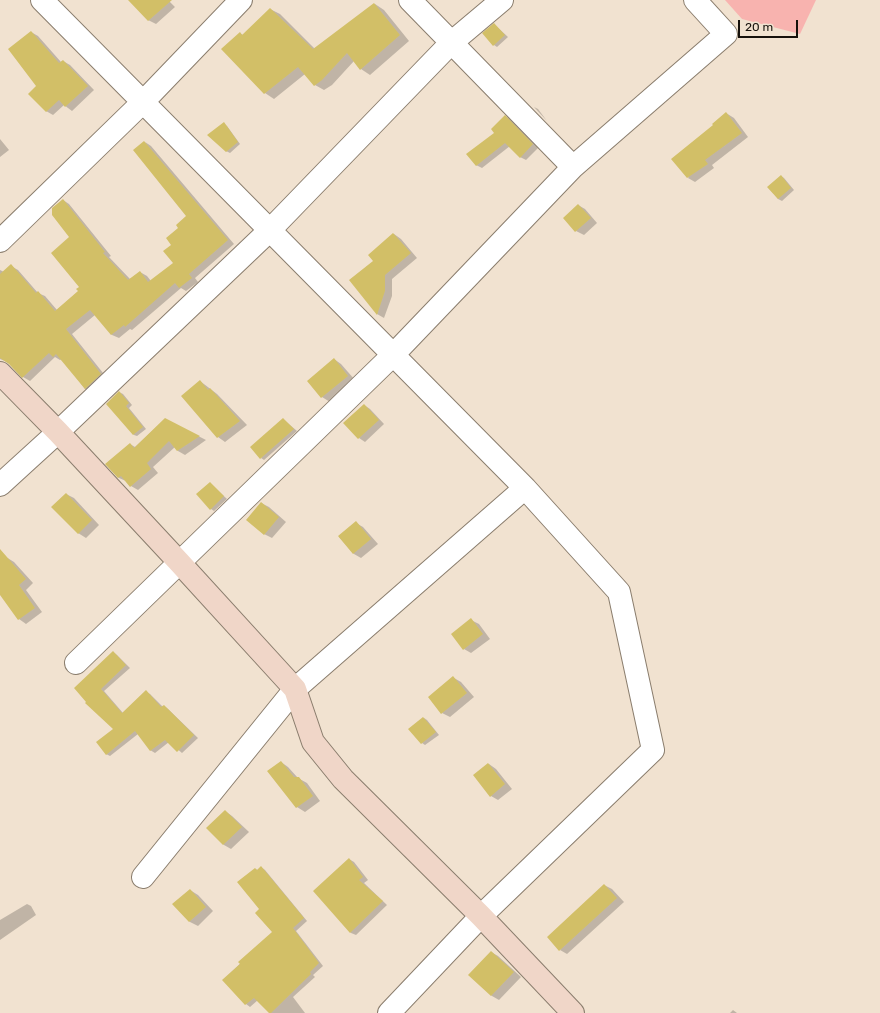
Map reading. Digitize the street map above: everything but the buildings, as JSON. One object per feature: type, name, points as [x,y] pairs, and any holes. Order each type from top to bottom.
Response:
[{"type":"street","points":[[42,0],[525,488],[619,592],[653,750],[481,916],[389,1013]]},
{"type":"street","points":[[0,241],[143,102],[241,0]]},
{"type":"street","points":[[410,0],[573,167]]},
{"type":"street","points":[[0,485],[58,432],[270,230],[451,43],[502,0]]},
{"type":"street","points":[[76,663],[393,355],[573,167],[726,34],[695,0]]},
{"type":"street","points":[[0,373],[58,432],[295,689],[314,742],[343,779],[481,916],[573,1013]]},
{"type":"street","points":[[143,877],[295,689],[525,488]]},
{"type":"shaded area","points":[[725,0],[816,0],[800,34],[742,19]]}]
